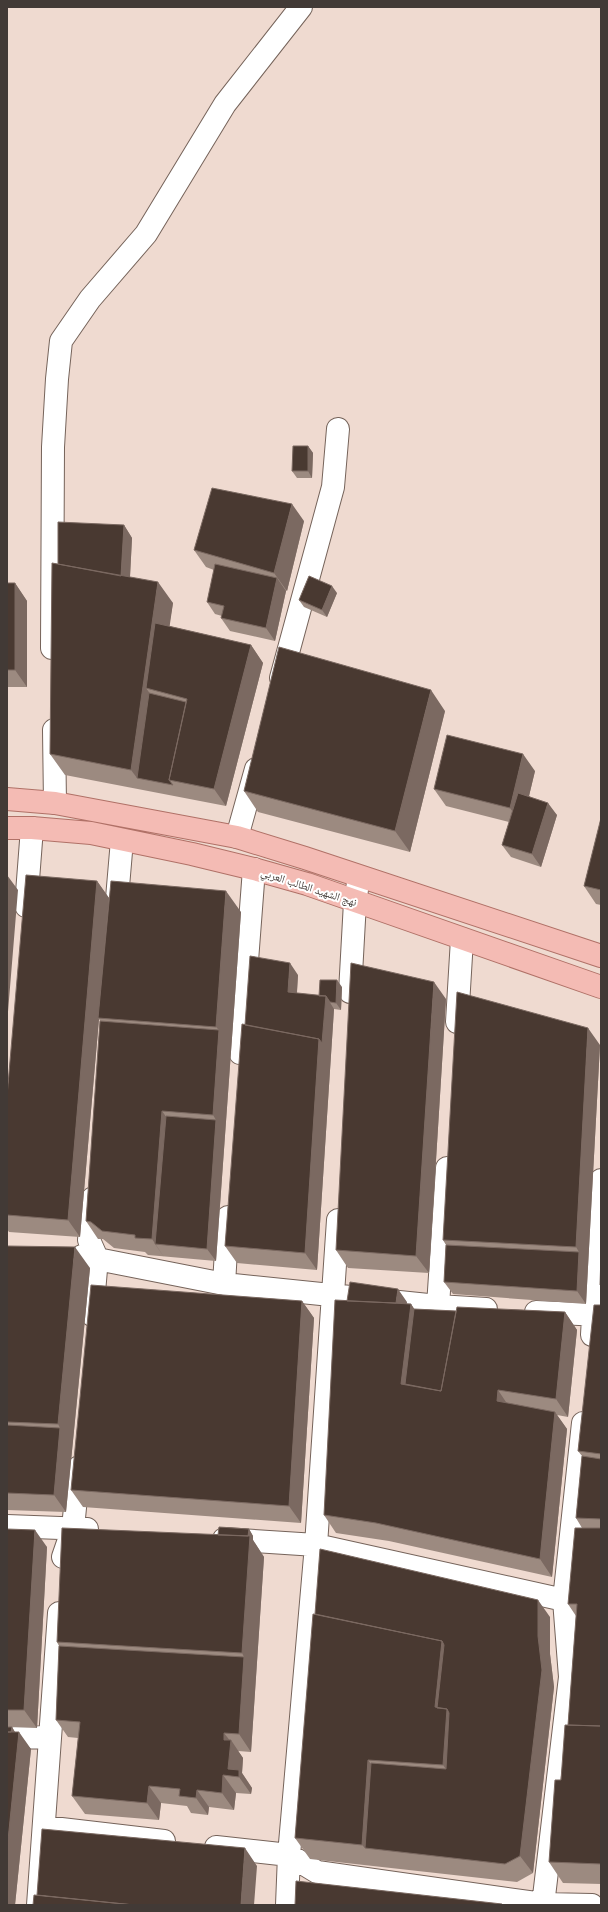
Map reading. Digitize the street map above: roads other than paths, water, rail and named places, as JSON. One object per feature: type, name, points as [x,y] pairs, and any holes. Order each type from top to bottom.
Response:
[{"type":"main road","points":[[7,799],[55,803],[237,838],[305,858],[601,956]]},
{"type":"main road","name":"نهج الشهيد الطالب العربي","points":[[7,828],[32,828],[91,833],[192,854],[254,869],[307,884],[601,988]]},
{"type":"street","points":[[53,671],[51,609],[53,447],[56,379],[61,341],[90,299],[146,234],[225,104],[301,7]]},
{"type":"street","points":[[274,701],[333,487],[338,429]]},
{"type":"street","points":[[53,710],[55,803]]},
{"type":"street","points":[[237,838],[262,746]]},
{"type":"street","points":[[24,929],[32,828]]},
{"type":"street","points":[[115,926],[122,840]]},
{"type":"street","points":[[239,1076],[254,869]]},
{"type":"street","points":[[349,1012],[355,902],[359,877]]},
{"type":"street","points":[[455,1043],[462,939]]},
{"type":"street","points":[[438,1306],[449,1147]]},
{"type":"street","points":[[90,1338],[97,1258],[89,1240],[94,1177]]},
{"type":"street","points":[[590,1355],[598,1315],[601,1180]]},
{"type":"street","points":[[224,1284],[230,1196]]},
{"type":"street","points":[[287,1905],[289,1855],[316,1545],[334,1294],[339,1200]]},
{"type":"street","points":[[62,1253],[97,1258],[161,1273],[224,1284],[334,1294],[438,1306],[598,1315]]},
{"type":"street","points":[[543,1904],[570,1677],[564,1600],[585,1402]]},
{"type":"street","points":[[38,1905],[62,1559],[74,1528],[80,1449]]},
{"type":"street","points":[[7,1526],[105,1530]]},
{"type":"street","points":[[206,1538],[316,1545],[564,1600]]},
{"type":"street","points":[[571,1538],[593,1538]]},
{"type":"street","points":[[7,1738],[50,1737]]},
{"type":"street","points":[[44,1827],[289,1855],[317,1872],[543,1904],[592,1905]]}]
